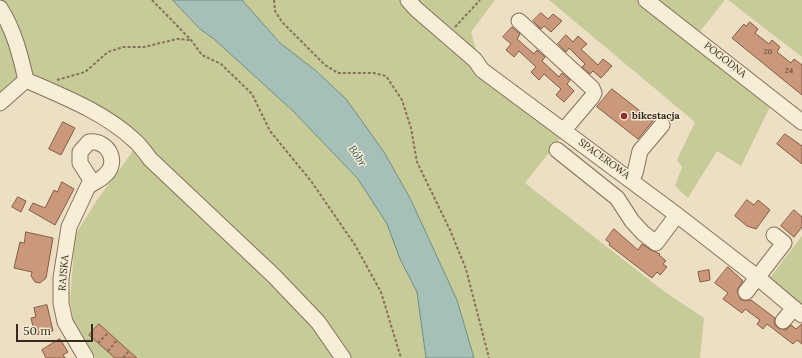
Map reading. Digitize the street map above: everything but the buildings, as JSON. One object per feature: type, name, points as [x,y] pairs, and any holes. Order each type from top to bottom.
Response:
[{"type":"street","name":"SPACEROWA","points":[[408,0],[447,37],[475,60],[482,70],[677,214],[757,277],[798,312]]},
{"type":"street","name":"POGODNA","points":[[646,0],[802,122]]},
{"type":"street","points":[[0,8],[5,30],[19,51],[32,83],[88,110],[118,127],[135,140],[150,158],[274,276],[318,322],[343,358]]},
{"type":"street","points":[[519,21],[592,88],[594,92],[592,97],[564,130]]},
{"type":"street","points":[[0,103],[32,83]]},
{"type":"street","points":[[630,179],[635,173],[640,151],[662,125]]},
{"type":"street","points":[[557,150],[617,198],[632,221],[643,233],[656,243],[677,214]]},
{"type":"street","name":"RAJSKA","points":[[86,358],[65,322],[61,304],[61,278],[69,227],[88,187]]},
{"type":"street","points":[[746,292],[784,242],[774,235]]},
{"type":"street","points":[[783,322],[798,312]]},
{"type":"path","points":[[152,0],[191,40],[202,55],[221,64],[252,94],[270,131],[311,181],[355,245],[381,292],[401,358]]},
{"type":"path","points":[[274,0],[275,11],[282,22],[325,65],[338,73],[374,73],[386,76],[402,100],[411,128],[417,162],[450,230],[466,270],[489,358]]},
{"type":"path","points":[[447,37],[480,0]]},
{"type":"path","points":[[32,83],[85,72],[108,52],[123,47],[144,47],[177,38],[191,40]]},
{"type":"path","points":[[98,343],[108,332]]},
{"type":"path","points":[[108,351],[117,340]]},
{"type":"path","points":[[123,358],[129,350]]},
{"type":"green space","points":[[0,0],[173,0],[200,29],[214,39],[293,111],[358,179],[387,224],[417,292],[426,358],[343,358],[135,141],[26,80],[0,103]]},
{"type":"green space","points":[[242,0],[495,0],[471,32],[482,70],[564,134],[525,183],[665,292],[704,318],[700,358],[474,358],[457,300],[410,198],[384,152],[345,99],[315,70],[280,43]]},
{"type":"green space","points":[[549,0],[725,0],[693,40],[771,105],[741,166],[717,151],[688,198],[675,186],[682,167],[677,160],[695,122]]},
{"type":"green space","points":[[728,0],[802,0],[802,57]]},
{"type":"green space","points":[[133,151],[213,225],[265,276],[314,329],[336,358],[96,358],[74,322],[70,301],[75,235],[97,200]]},
{"type":"green space","points":[[802,236],[802,315],[765,284]]},
{"type":"water","name":"Bóbr","points":[[173,0],[242,0],[280,43],[315,70],[346,99],[384,152],[410,198],[457,300],[474,358],[426,358],[417,292],[400,259],[387,224],[358,179],[293,111],[214,39],[200,29]]},
{"type":"place","name":"bikestacja","points":[[624,116]]}]
